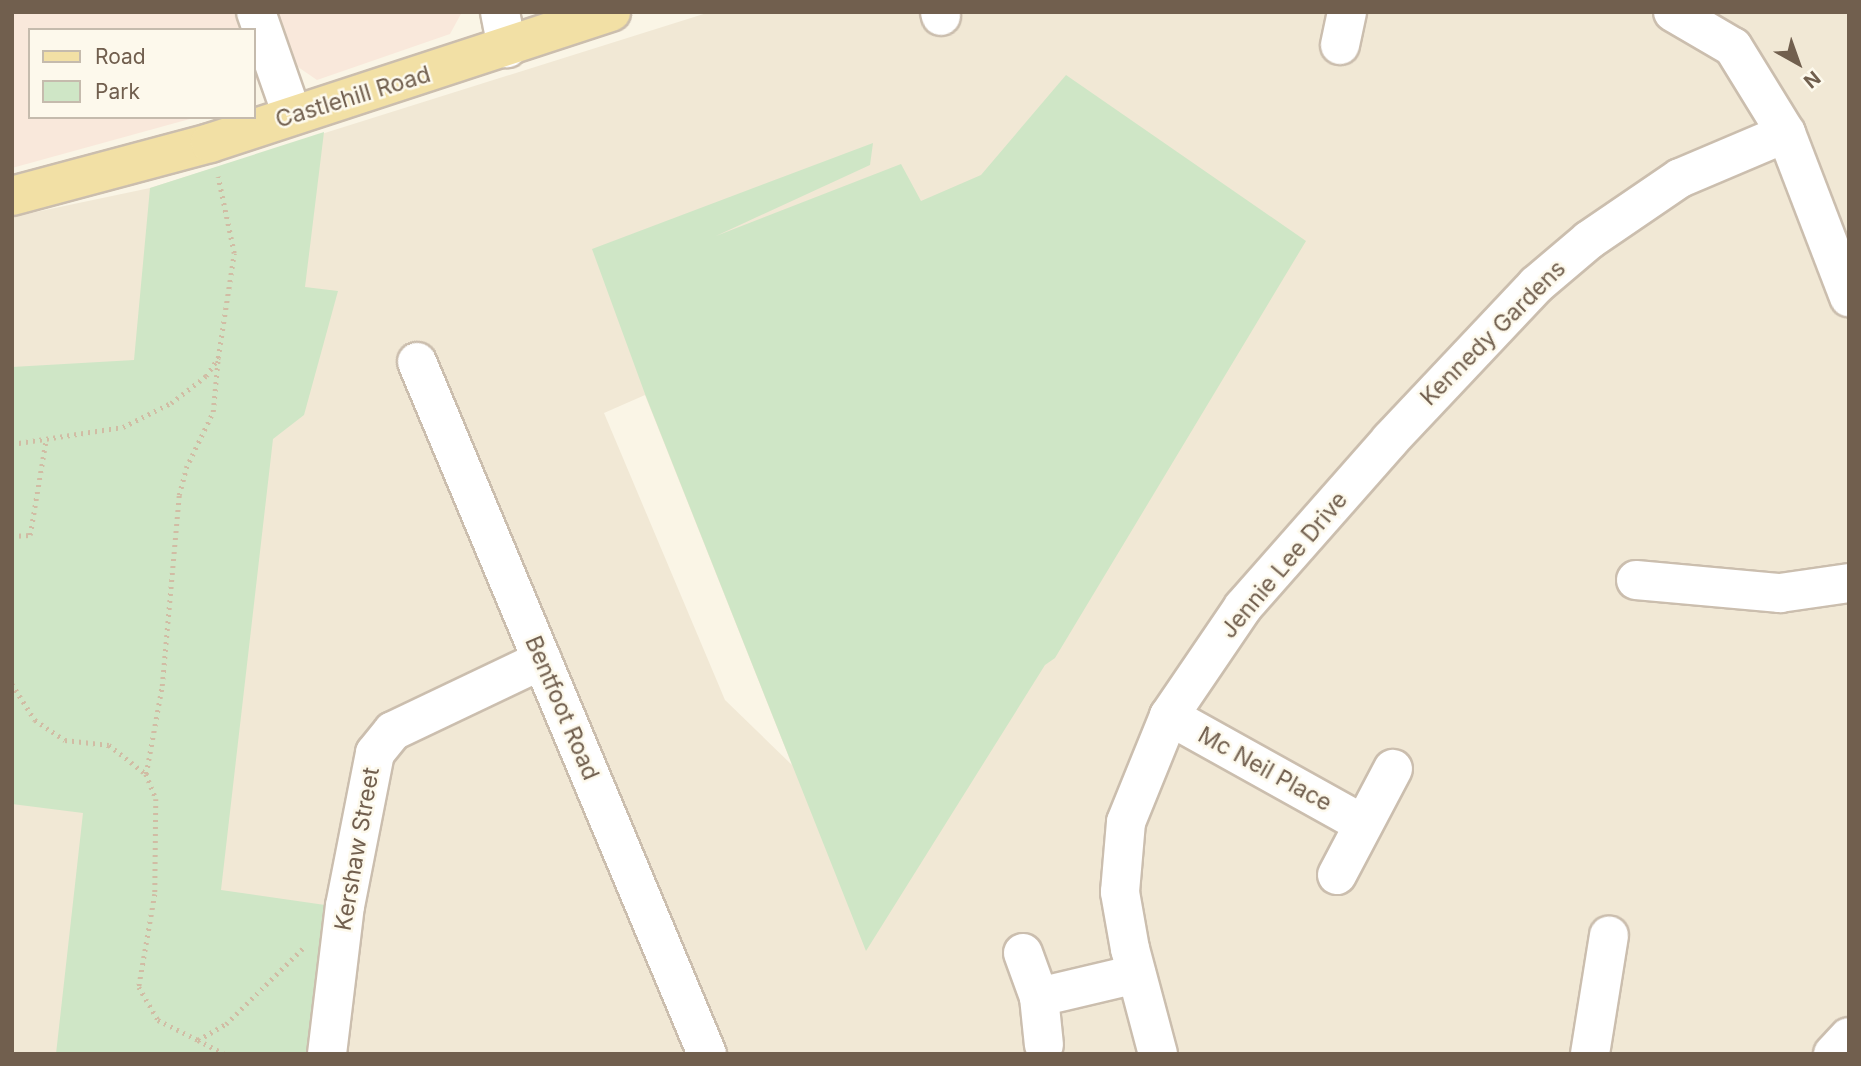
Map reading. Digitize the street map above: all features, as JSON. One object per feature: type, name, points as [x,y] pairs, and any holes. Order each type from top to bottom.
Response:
[{"type":"main road","name":"Castlehill Road","points":[[12,196],[210,143],[292,115],[503,30],[611,12]]},
{"type":"street","points":[[257,12],[292,115]]},
{"type":"street","points":[[1673,12],[1733,47],[1786,133],[1849,297]]},
{"type":"street","name":"Kennedy Gardens","points":[[1390,440],[1536,285],[1589,240],[1680,177],[1786,133]]},
{"type":"street","name":"Bentfoot Road","points":[[417,362],[707,1054]]},
{"type":"street","name":"Jennie Lee Drive","points":[[1158,1054],[1136,974],[1121,892],[1126,822],[1169,716],[1243,607],[1390,440]]},
{"type":"street","points":[[1636,580],[1780,593],[1849,583]]},
{"type":"street","name":"Kershaw Street","points":[[327,1054],[345,906],[375,753],[393,731],[542,660]]},
{"type":"street","name":"Mc Neil Place","points":[[1169,716],[1361,823]]},
{"type":"street","points":[[1337,875],[1361,823],[1393,769]]},
{"type":"street","points":[[1590,1054],[1609,936]]},
{"type":"street","points":[[1023,953],[1039,997],[1044,1045]]},
{"type":"street","points":[[1039,997],[1136,974]]},
{"type":"street","points":[[1833,1054],[1849,1037]]},
{"type":"path","points":[[146,775],[162,686],[179,495],[186,468],[213,412],[218,358],[234,253],[210,143]]},
{"type":"path","points":[[12,444],[123,427],[171,403],[206,376],[218,358]]},
{"type":"path","points":[[12,536],[30,535],[46,439]]},
{"type":"path","points":[[12,684],[36,720],[65,740],[109,745],[146,775],[156,799],[155,894],[139,987],[158,1020],[224,1054]]},
{"type":"path","points":[[198,1040],[226,1024],[345,906]]},
{"type":"shaded area","points":[[12,12],[462,12],[450,34],[317,80],[298,67],[256,80],[256,28],[28,28],[28,119],[190,119],[12,168]]},
{"type":"shaded area","points":[[710,12],[1849,12],[1849,1054],[12,1054],[12,217],[150,188]],"holes":[[[645,395],[792,765],[725,700],[604,413]]]},
{"type":"green space","points":[[1066,75],[1306,241],[1055,658],[1045,665],[866,951],[645,394],[592,249],[873,143],[870,165],[716,236],[901,164],[921,201],[981,175]]},
{"type":"green space","points":[[324,132],[305,287],[338,291],[304,415],[273,439],[221,890],[332,906],[312,1054],[56,1054],[83,813],[12,804],[12,367],[134,360],[150,188]]}]
